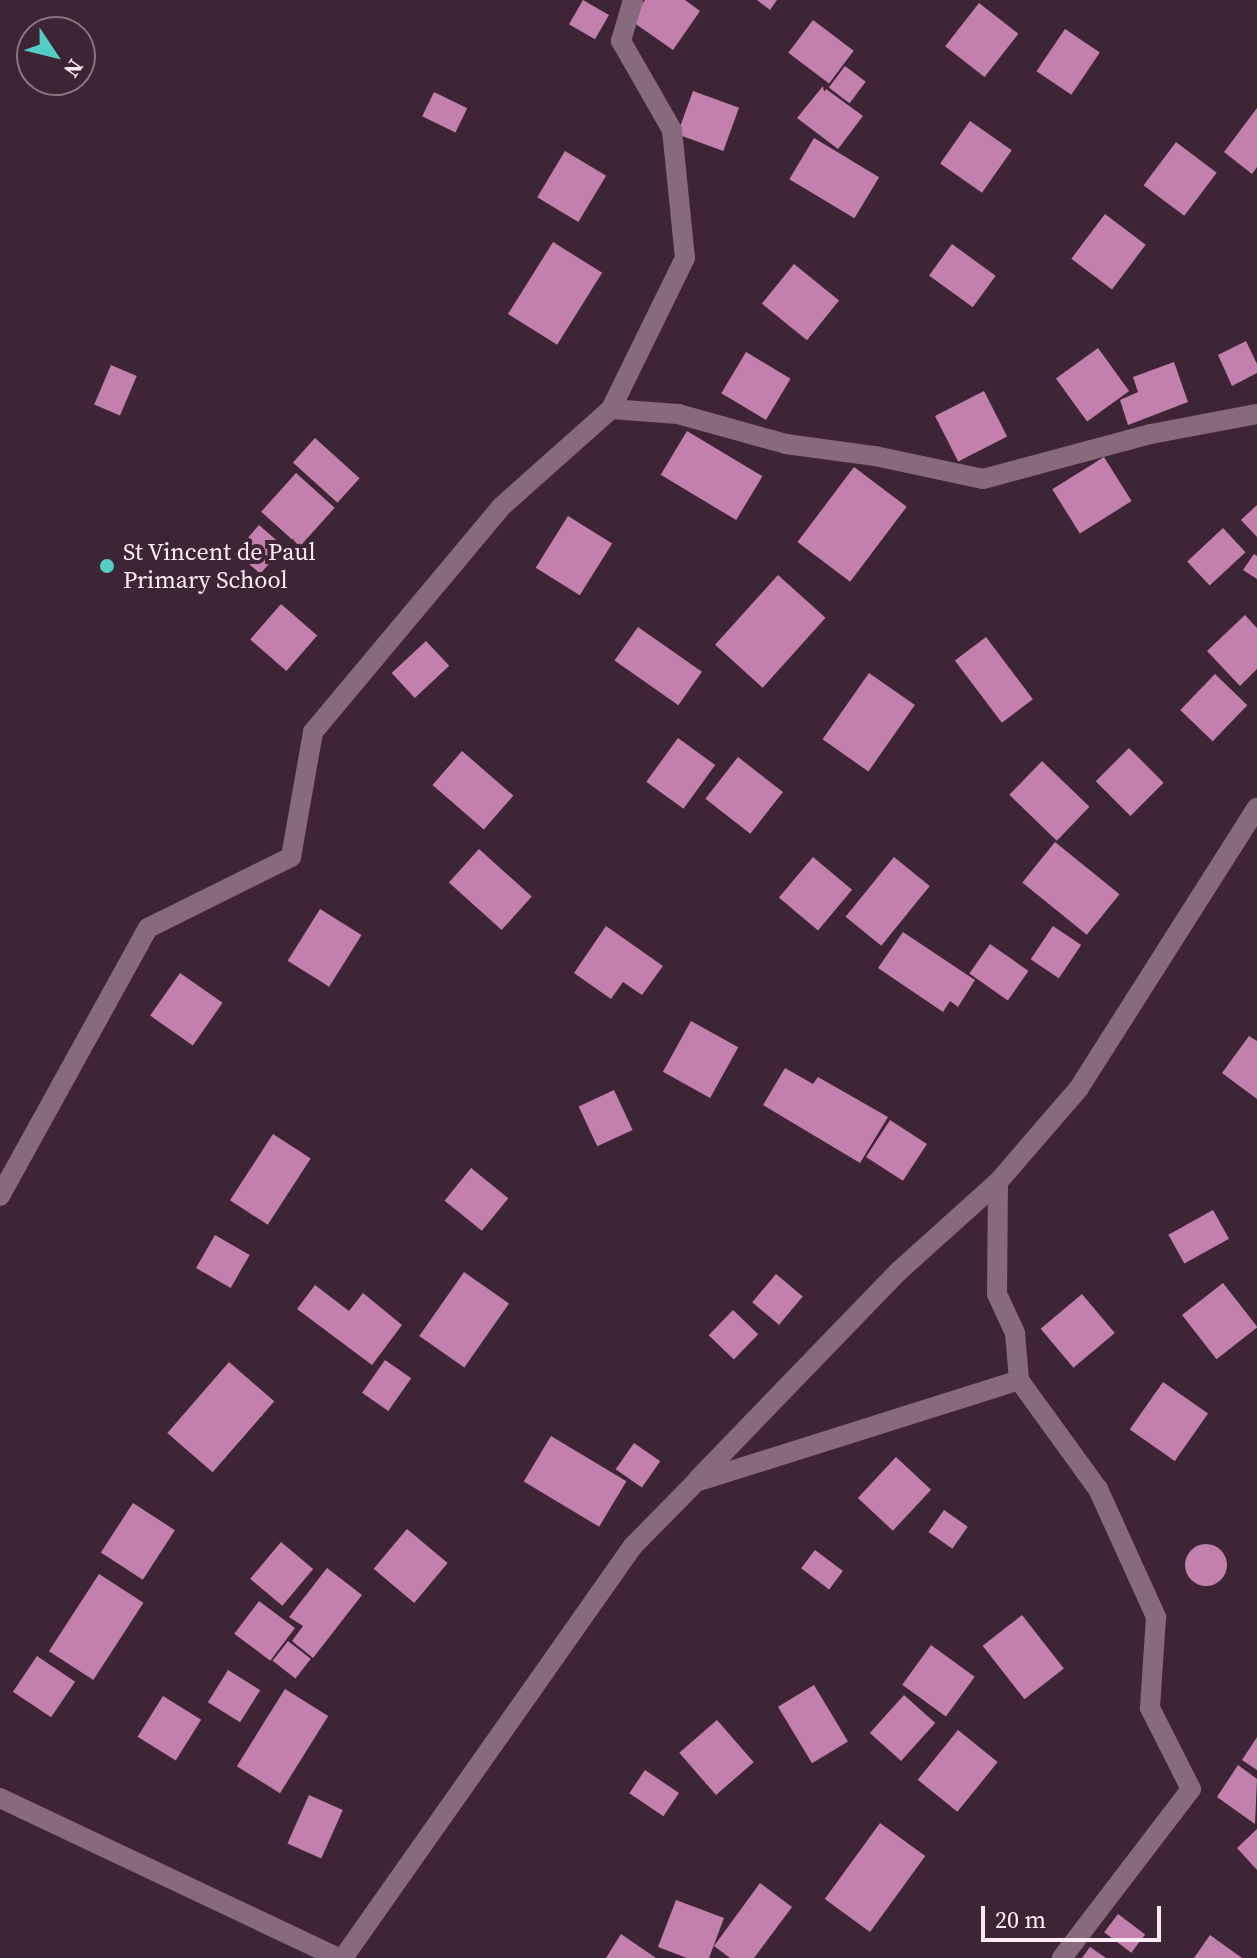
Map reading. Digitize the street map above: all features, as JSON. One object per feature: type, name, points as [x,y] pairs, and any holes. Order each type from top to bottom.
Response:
[{"type":"street","points":[[0,1196],[148,928],[291,857],[313,732],[501,507],[611,409],[685,258],[672,130],[621,41],[633,0]]},
{"type":"street","points":[[611,409],[678,414],[786,444],[875,456],[983,479],[1151,434],[1257,414]]},
{"type":"street","points":[[0,1798],[341,1958],[633,1546],[899,1271],[998,1182],[1079,1088],[1257,808]]},
{"type":"street","points":[[998,1182],[997,1294],[1015,1333],[1019,1380],[1098,1489],[1156,1617],[1150,1708],[1191,1789],[1062,1958]]},
{"type":"street","points":[[696,1482],[1019,1380]]},
{"type":"building","points":[[583,0],[609,15],[595,39],[569,24]]},
{"type":"building","points":[[645,0],[685,0],[700,11],[673,50],[630,20]]},
{"type":"building","points":[[757,0],[777,0],[770,10]]},
{"type":"building","points":[[979,3],[1018,34],[985,77],[945,46]]},
{"type":"building","points":[[813,20],[854,51],[829,83],[788,53]]},
{"type":"building","points":[[1065,29],[1100,52],[1071,95],[1036,71]]},
{"type":"building","points":[[845,66],[866,82],[850,103],[829,88]]},
{"type":"building","points":[[823,86],[824,92],[826,89],[863,116],[838,149],[797,118]]},
{"type":"building","points":[[693,91],[739,108],[723,151],[677,134]]},
{"type":"building","points":[[434,92],[467,108],[455,132],[422,116]]},
{"type":"building","points":[[1257,108],[1257,167],[1252,174],[1224,152]]},
{"type":"building","points":[[970,121],[1012,150],[982,193],[940,164]]},
{"type":"building","points":[[814,138],[879,177],[854,218],[789,179]]},
{"type":"building","points":[[1176,142],[1217,173],[1184,216],[1144,185]]},
{"type":"building","points":[[565,151],[606,176],[578,222],[537,197]]},
{"type":"building","points":[[1105,214],[1146,245],[1112,289],[1071,259]]},
{"type":"building","points":[[553,242],[602,273],[557,345],[508,314]]},
{"type":"building","points":[[952,244],[996,276],[973,307],[929,276]]},
{"type":"building","points":[[794,264],[839,301],[807,340],[762,304]]},
{"type":"building","points":[[1246,341],[1257,364],[1257,373],[1232,386],[1218,355]]},
{"type":"building","points":[[1098,348],[1129,391],[1087,421],[1056,379]]},
{"type":"building","points":[[746,352],[791,379],[766,420],[721,393]]},
{"type":"building","points":[[1174,362],[1188,402],[1128,425],[1120,400],[1138,392],[1133,377]]},
{"type":"building","points":[[111,365],[137,376],[120,416],[94,405]]},
{"type":"building","points":[[984,391],[1007,436],[958,461],[935,416]]},
{"type":"building","points":[[687,431],[762,476],[736,520],[661,475]]},
{"type":"building","points":[[315,438],[360,478],[338,503],[293,463]]},
{"type":"building","points":[[1104,457],[1132,501],[1080,533],[1052,489]]},
{"type":"building","points":[[854,467],[907,507],[850,582],[797,542]]},
{"type":"building","points":[[296,473],[335,508],[300,546],[261,512]]},
{"type":"building","points":[[1257,505],[1257,537],[1241,520]]},
{"type":"building","points":[[568,516],[612,544],[580,595],[536,568]]},
{"type":"building","points":[[259,525],[284,547],[260,574],[235,552]]},
{"type":"building","points":[[1223,528],[1246,552],[1210,586],[1187,561]]},
{"type":"building","points":[[1254,554],[1257,556],[1257,579],[1243,570]]},
{"type":"building","points":[[778,575],[826,618],[763,688],[715,645]]},
{"type":"building","points":[[281,604],[317,635],[286,671],[250,639]]},
{"type":"building","points":[[1245,615],[1257,628],[1257,669],[1240,686],[1207,651]]},
{"type":"building","points":[[638,627],[702,672],[678,705],[614,661]]},
{"type":"building","points":[[986,637],[1033,699],[1002,723],[955,660]]},
{"type":"building","points":[[426,641],[449,666],[415,698],[392,673]]},
{"type":"building","points":[[869,673],[915,705],[868,771],[823,739]]},
{"type":"building","points":[[1215,674],[1247,705],[1213,741],[1180,710]]},
{"type":"building","points":[[678,738],[715,765],[683,809],[646,782]]},
{"type":"building","points":[[1129,748],[1164,783],[1130,816],[1096,781]]},
{"type":"building","points":[[462,751],[513,796],[484,830],[432,785]]},
{"type":"building","points":[[738,757],[783,792],[750,834],[705,799]]},
{"type":"building","points":[[1042,761],[1089,807],[1057,841],[1009,795]]},
{"type":"building","points":[[1055,842],[1120,894],[1087,935],[1022,882]]},
{"type":"building","points":[[479,849],[532,897],[502,930],[449,882]]},
{"type":"building","points":[[813,857],[852,890],[818,930],[779,898]]},
{"type":"building","points":[[894,857],[930,886],[881,946],[846,917]]},
{"type":"building","points":[[320,909],[362,935],[329,987],[288,961]]},
{"type":"building","points":[[606,926],[663,966],[642,995],[623,982],[611,999],[574,973]]},
{"type":"building","points":[[1053,926],[1081,945],[1059,978],[1031,959]]},
{"type":"building","points":[[903,932],[975,980],[958,1007],[950,1001],[943,1012],[878,968]]},
{"type":"building","points":[[990,944],[1029,971],[1008,1000],[969,973]]},
{"type":"building","points":[[180,973],[223,1003],[193,1045],[150,1016]]},
{"type":"building","points":[[691,1021],[738,1047],[710,1098],[663,1072]]},
{"type":"building","points":[[1249,1036],[1257,1041],[1257,1099],[1222,1073]]},
{"type":"building","points":[[785,1068],[813,1084],[818,1077],[888,1117],[860,1163],[763,1105]]},
{"type":"building","points":[[614,1090],[633,1130],[597,1146],[579,1106]]},
{"type":"building","points":[[890,1120],[927,1144],[903,1181],[866,1157]]},
{"type":"building","points":[[273,1134],[311,1159],[268,1225],[230,1200]]},
{"type":"building","points":[[471,1168],[508,1198],[482,1231],[445,1201]]},
{"type":"building","points":[[1213,1210],[1229,1239],[1184,1264],[1168,1235]]},
{"type":"building","points":[[215,1235],[250,1255],[231,1288],[196,1268]]},
{"type":"building","points":[[464,1272],[509,1304],[464,1367],[419,1336]]},
{"type":"building","points":[[776,1274],[803,1296],[779,1325],[752,1302]]},
{"type":"building","points":[[1223,1283],[1257,1328],[1217,1359],[1182,1315]]},
{"type":"building","points":[[315,1285],[349,1311],[363,1293],[402,1325],[372,1365],[297,1309]]},
{"type":"building","points":[[1082,1294],[1115,1333],[1073,1368],[1041,1329]]},
{"type":"building","points":[[733,1310],[758,1334],[734,1359],[709,1335]]},
{"type":"building","points":[[385,1360],[411,1378],[388,1411],[362,1393]]},
{"type":"building","points":[[229,1362],[274,1401],[213,1472],[167,1433]]},
{"type":"building","points":[[1163,1382],[1208,1414],[1175,1461],[1130,1430]]},
{"type":"building","points":[[551,1436],[626,1481],[599,1527],[524,1481]]},
{"type":"building","points":[[634,1443],[660,1461],[642,1488],[616,1469]]},
{"type":"building","points":[[896,1457],[931,1490],[893,1531],[858,1498]]},
{"type":"building","points":[[133,1503],[175,1530],[143,1580],[101,1552]]},
{"type":"building","points":[[944,1510],[968,1527],[952,1549],[929,1532]]},
{"type":"building","points":[[407,1529],[448,1563],[414,1603],[374,1569]]},
{"type":"building","points":[[281,1542],[313,1569],[282,1606],[250,1579]]},
{"type":"building","points":[[1206,1544],[1221,1550],[1227,1565],[1221,1580],[1206,1586],[1191,1580],[1185,1565],[1191,1550]]},
{"type":"building","points":[[815,1550],[843,1571],[829,1589],[801,1568]]},
{"type":"building","points":[[327,1568],[362,1595],[313,1658],[292,1641],[303,1626],[289,1617]]},
{"type":"building","points":[[99,1574],[143,1603],[93,1680],[49,1651]]},
{"type":"building","points":[[259,1601],[295,1628],[270,1661],[234,1634]]},
{"type":"building","points":[[1022,1615],[1064,1669],[1024,1699],[983,1646]]},
{"type":"building","points":[[288,1641],[311,1659],[295,1679],[273,1661]]},
{"type":"building","points":[[931,1645],[975,1677],[946,1716],[902,1685]]},
{"type":"building","points":[[37,1656],[75,1682],[51,1717],[13,1692]]},
{"type":"building","points":[[228,1670],[260,1690],[240,1722],[208,1702]]},
{"type":"building","points":[[814,1685],[848,1742],[812,1763],[778,1707]]},
{"type":"building","points":[[285,1689],[328,1716],[280,1793],[237,1766]]},
{"type":"building","points":[[904,1695],[935,1723],[901,1761],[870,1733]]},
{"type":"building","points":[[163,1696],[201,1720],[176,1761],[138,1737]]},
{"type":"building","points":[[717,1720],[754,1762],[716,1795],[679,1753]]},
{"type":"building","points":[[958,1730],[998,1762],[957,1812],[918,1780]]},
{"type":"building","points":[[1257,1737],[1257,1770],[1242,1760]]},
{"type":"building","points":[[1238,1765],[1257,1779],[1255,1824],[1217,1797]]},
{"type":"building","points":[[645,1770],[679,1793],[663,1816],[629,1793]]},
{"type":"building","points":[[309,1795],[343,1810],[321,1858],[287,1843]]},
{"type":"building","points":[[880,1823],[925,1856],[870,1932],[825,1899]]},
{"type":"building","points":[[1257,1829],[1257,1870],[1237,1848]]},
{"type":"building","points":[[760,1883],[792,1907],[754,1958],[730,1958],[714,1946]]},
{"type":"building","points":[[676,1900],[724,1918],[709,1958],[687,1958],[658,1947]]},
{"type":"building","points":[[1118,1914],[1145,1934],[1131,1953],[1104,1932]]},
{"type":"building","points":[[621,1934],[656,1958],[606,1958]]},
{"type":"building","points":[[1210,1935],[1242,1958],[1194,1958]]},
{"type":"building","points":[[1090,1947],[1106,1958],[1082,1958]]},
{"type":"place","name":"St Vincent de Paul Primary School","points":[[107,566]]}]
